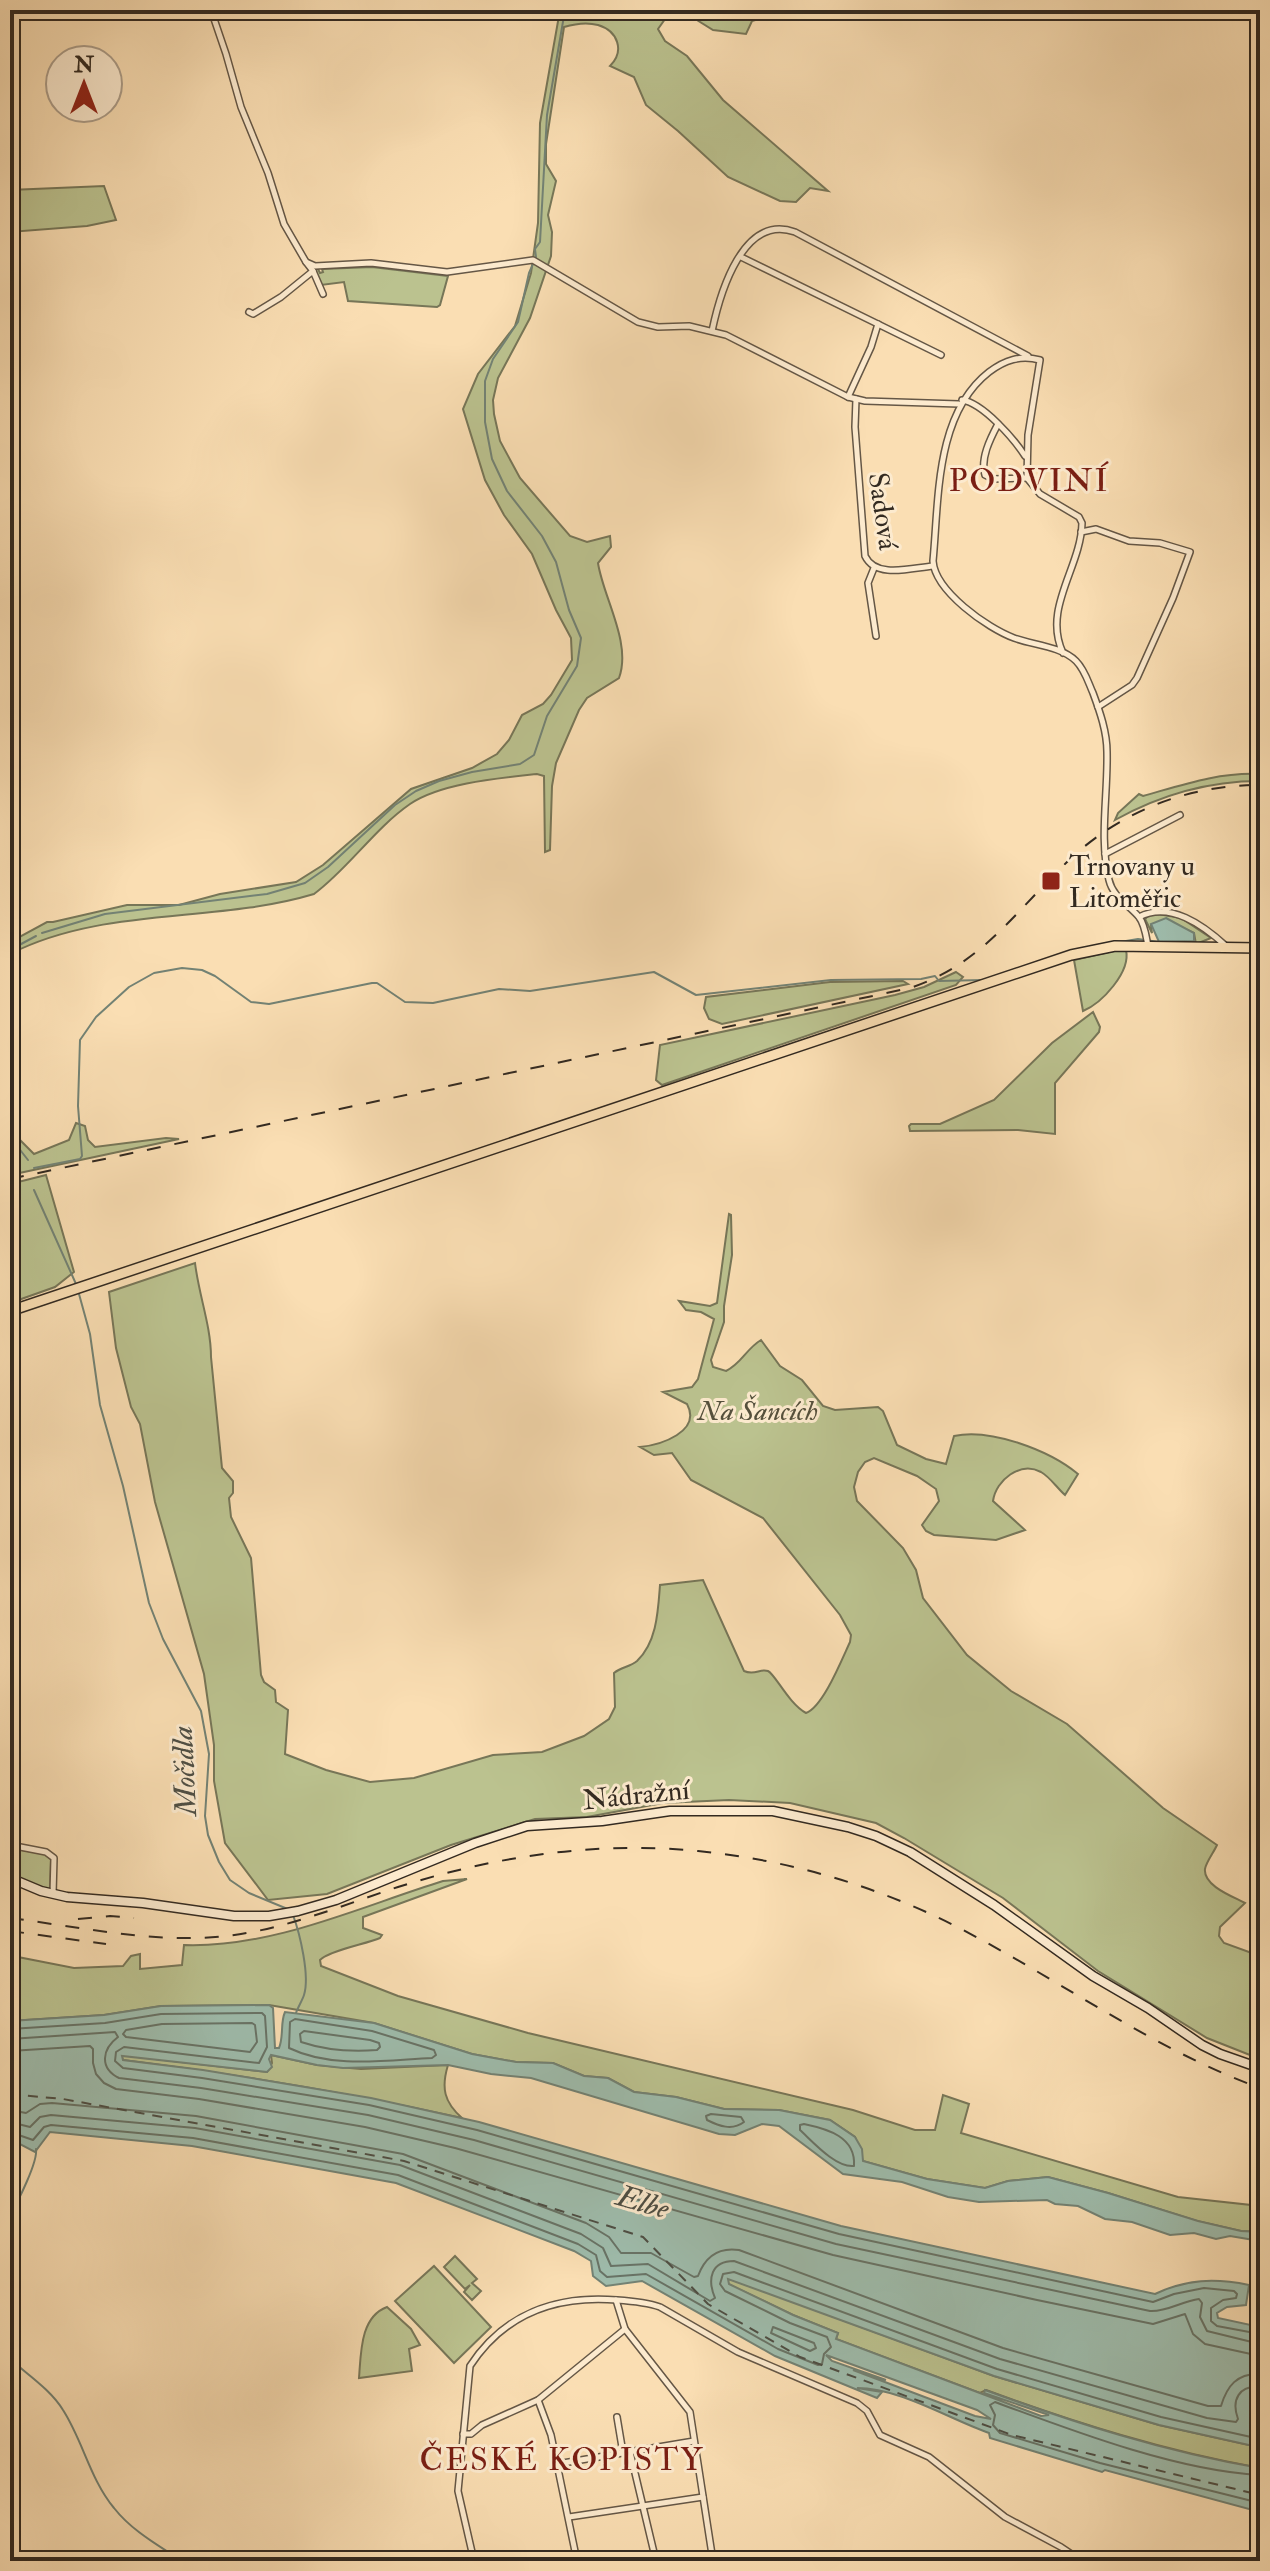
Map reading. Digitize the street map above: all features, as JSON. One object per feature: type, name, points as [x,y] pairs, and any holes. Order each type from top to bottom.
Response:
[{"type":"main road","points":[[10,1311],[1071,955],[1115,946],[1260,948]]},
{"type":"main road","name":"Nádražní","points":[[10,1878],[53,1895],[234,1916],[293,1912],[336,1900],[475,1843],[527,1826],[602,1821],[670,1811],[773,1811],[848,1827],[910,1852],[994,1905],[1093,1976],[1220,2054],[1260,2068]]},
{"type":"street","points":[[211,10],[241,107],[268,173],[284,224],[313,271],[323,294]]},
{"type":"street","points":[[712,331],[724,286],[756,235],[767,229],[786,228],[1028,357],[1040,360],[1026,457],[1027,478],[1040,494],[1079,517],[1081,532],[1058,610],[1058,641],[1063,653]]},
{"type":"street","points":[[741,257],[941,355]]},
{"type":"street","points":[[306,262],[315,266],[371,263],[447,272],[533,260],[638,322],[658,327],[689,326],[726,335],[848,397],[970,401],[998,424],[1026,457]]},
{"type":"street","points":[[249,312],[253,314],[281,297],[313,271]]},
{"type":"street","points":[[848,397],[878,324]]},
{"type":"street","points":[[1028,357],[1008,360],[994,369],[975,383],[961,402],[943,460],[933,566],[941,583],[959,602],[990,625],[1012,637],[1063,653],[1075,660],[1085,672],[1098,707],[1107,753],[1105,854],[1113,890],[1139,917],[1148,946]]},
{"type":"street","name":"Sadová","points":[[856,399],[854,408],[865,556],[874,568],[883,570],[933,566]]},
{"type":"street","points":[[998,424],[989,441],[983,468],[985,475],[993,479],[1027,478]]},
{"type":"street","points":[[1081,532],[1096,529],[1129,541],[1160,543],[1190,552],[1137,678],[1132,685],[1098,707]]},
{"type":"street","points":[[874,568],[868,583],[876,636]]},
{"type":"street","points":[[1105,854],[1180,815]]},
{"type":"street","points":[[1139,917],[1156,911],[1182,915],[1228,948]]},
{"type":"street","points":[[10,1845],[46,1852],[54,1858],[53,1895]]},
{"type":"street","points":[[474,2561],[458,2491],[470,2366],[480,2350],[519,2316],[552,2304],[583,2299],[649,2303],[660,2307],[750,2358],[864,2407],[880,2435],[929,2457],[1005,2517],[1082,2561]]},
{"type":"street","points":[[616,2300],[625,2329],[690,2412],[713,2561]]},
{"type":"street","points":[[463,2434],[471,2434],[482,2425],[538,2400],[625,2329]]},
{"type":"street","points":[[538,2400],[547,2420],[577,2561]]},
{"type":"street","points":[[617,2417],[656,2561]]},
{"type":"street","points":[[557,2464],[695,2441]]},
{"type":"street","points":[[569,2517],[703,2497]]},
{"type":"street","points":[[999,2561],[1036,2556],[1073,2561]]},
{"type":"green space","points":[[560,10],[788,10],[752,21],[746,34],[713,30],[684,12],[668,15],[658,29],[665,41],[687,56],[723,100],[828,191],[810,188],[796,202],[780,201],[728,177],[646,105],[634,77],[610,66],[618,48],[610,32],[589,24],[564,27],[546,144],[546,164],[556,181],[548,215],[552,232],[551,256],[530,318],[498,378],[493,400],[494,414],[500,441],[520,478],[570,536],[587,542],[610,536],[611,547],[598,563],[619,635],[622,664],[619,678],[587,698],[579,710],[556,763],[552,786],[550,850],[545,852],[544,776],[537,774],[471,783],[438,791],[410,804],[314,894],[238,909],[83,929],[46,939],[10,954],[10,942],[47,922],[127,905],[179,905],[220,894],[296,882],[323,865],[411,789],[472,768],[497,754],[509,740],[522,715],[543,704],[551,695],[572,660],[571,638],[532,554],[504,515],[485,480],[463,409],[478,374],[515,326],[531,273],[538,223],[540,123]]},
{"type":"green space","points":[[104,186],[116,220],[87,226],[10,232],[10,190]]},
{"type":"green space","points":[[372,267],[448,276],[440,305],[348,301],[344,282],[321,285],[314,269],[320,273],[322,269]]},
{"type":"green space","points":[[1260,774],[1260,781],[1184,791],[1149,803],[1115,820],[1118,813],[1139,794],[1143,796],[1215,777]]},
{"type":"green space","points":[[1158,914],[1181,918],[1211,938],[1196,944],[1194,933],[1166,920],[1151,925],[1152,933],[1145,919]]},
{"type":"green space","points":[[1126,950],[1120,977],[1106,994],[1083,1011],[1074,960]]},
{"type":"green space","points":[[956,972],[963,977],[956,985],[662,1085],[656,1080],[660,1045],[895,995],[924,987]]},
{"type":"green space","points":[[903,981],[908,984],[722,1024],[709,1019],[704,1008],[706,997],[830,982]]},
{"type":"green space","points":[[1093,1012],[1099,1032],[1055,1083],[1055,1134],[1018,1130],[910,1131],[911,1124],[940,1124],[994,1100],[1052,1043]]},
{"type":"green space","points":[[76,1123],[85,1126],[88,1140],[95,1147],[179,1139],[10,1175],[10,1130],[34,1154],[69,1140]]},
{"type":"green space","points":[[46,1175],[74,1272],[55,1287],[10,1303],[10,1184]]},
{"type":"green space","name":"Na Šancích","points":[[729,1214],[732,1255],[724,1322],[711,1360],[713,1367],[726,1371],[761,1340],[780,1366],[802,1380],[823,1406],[835,1410],[878,1407],[883,1411],[897,1445],[926,1459],[946,1464],[954,1436],[984,1435],[1036,1449],[1078,1474],[1065,1495],[1041,1472],[1025,1469],[1010,1474],[999,1486],[993,1501],[1025,1530],[996,1540],[934,1535],[926,1531],[922,1525],[939,1501],[936,1489],[917,1476],[874,1458],[865,1462],[858,1472],[854,1487],[857,1501],[903,1548],[916,1570],[923,1598],[967,1655],[1011,1691],[1067,1724],[1163,1808],[1217,1845],[1206,1866],[1206,1875],[1220,1890],[1245,1903],[1220,1927],[1219,1936],[1224,1943],[1260,1956],[1260,2059],[1207,2038],[1098,1971],[1003,1898],[904,1838],[876,1823],[790,1803],[729,1800],[663,1803],[587,1817],[535,1819],[451,1845],[327,1894],[268,1900],[225,1843],[214,1781],[214,1745],[204,1674],[155,1502],[140,1424],[131,1407],[116,1348],[109,1292],[195,1263],[209,1334],[222,1468],[233,1481],[233,1493],[229,1498],[231,1517],[251,1558],[261,1675],[264,1682],[275,1690],[276,1702],[288,1710],[285,1754],[370,1782],[414,1778],[493,1755],[542,1752],[584,1736],[609,1719],[615,1707],[614,1673],[637,1661],[649,1645],[655,1626],[660,1585],[703,1580],[744,1671],[768,1671],[806,1713],[819,1702],[831,1682],[851,1635],[840,1615],[763,1518],[691,1480],[672,1453],[654,1455],[640,1447],[668,1440],[689,1422],[687,1404],[663,1392],[692,1387],[698,1379],[714,1319],[701,1312],[686,1310],[679,1301],[710,1306],[717,1303]]},
{"type":"green space","points":[[10,1848],[45,1854],[51,1859],[50,1891],[10,1875]]},
{"type":"green space","points":[[467,1879],[363,1917],[363,1928],[382,1935],[380,1938],[324,1957],[320,1960],[321,1966],[398,1996],[528,2033],[853,2110],[915,2130],[935,2130],[943,2095],[969,2104],[961,2133],[1178,2197],[1260,2206],[1260,2232],[1197,2221],[1048,2177],[1008,2181],[985,2188],[927,2179],[863,2161],[855,2137],[830,2120],[779,2110],[724,2109],[676,2097],[634,2092],[608,2078],[584,2076],[553,2063],[516,2062],[472,2054],[374,2023],[269,2005],[161,2006],[104,2015],[10,2021],[10,1951],[18,1957],[74,1968],[123,1966],[131,1956],[140,1954],[140,1969],[182,1965],[184,1945],[250,1940],[283,1933],[443,1881]]},
{"type":"green space","points":[[121,2055],[267,2072],[272,2063],[271,2055],[317,2065],[361,2069],[448,2065],[446,2094],[451,2106],[462,2118],[293,2085],[123,2060]]},
{"type":"green space","points":[[455,2256],[477,2279],[472,2283],[481,2291],[472,2300],[464,2292],[470,2285],[465,2289],[444,2267]]},
{"type":"green space","points":[[434,2266],[491,2327],[454,2363],[395,2301]]},
{"type":"green space","points":[[728,2278],[994,2376],[1159,2425],[1258,2447],[1260,2468],[1121,2435],[986,2390],[980,2393],[836,2339],[838,2333],[728,2284]]},
{"type":"green space","points":[[387,2307],[411,2329],[420,2345],[409,2349],[412,2371],[359,2378],[367,2327],[378,2312]]},
{"type":"water","points":[[1166,918],[1194,933],[1194,941],[1159,942],[1151,924]]},
{"type":"water","name":"Elbe","points":[[269,2005],[273,2008],[275,2048],[279,2048],[285,2012],[374,2023],[472,2054],[516,2062],[553,2063],[584,2076],[608,2078],[634,2092],[676,2097],[724,2109],[779,2110],[830,2120],[855,2137],[862,2149],[863,2161],[927,2179],[985,2188],[1008,2181],[1048,2177],[1198,2221],[1260,2232],[1260,2241],[1230,2236],[1216,2239],[1194,2233],[1170,2235],[1132,2222],[1105,2219],[1078,2206],[1055,2204],[1047,2200],[979,2202],[948,2197],[902,2182],[843,2174],[779,2126],[762,2124],[735,2135],[719,2134],[531,2078],[448,2065],[343,2068],[271,2055],[272,2067],[267,2072],[122,2056],[123,2060],[371,2098],[479,2122],[841,2226],[1155,2294],[1178,2285],[1201,2281],[1249,2285],[1246,2305],[1227,2307],[1217,2313],[1218,2318],[1260,2327],[1260,2405],[1253,2404],[1252,2408],[1260,2410],[1260,2454],[1257,2453],[1258,2447],[1159,2425],[994,2376],[728,2279],[729,2284],[838,2333],[836,2339],[1041,2416],[1049,2415],[984,2393],[985,2390],[1121,2435],[1190,2454],[1260,2468],[1260,2512],[1105,2470],[1102,2472],[990,2438],[989,2433],[907,2399],[873,2389],[857,2388],[882,2392],[877,2398],[775,2356],[642,2281],[606,2286],[593,2276],[591,2261],[574,2251],[396,2183],[192,2146],[50,2132],[35,2152],[10,2139],[10,2021],[104,2015],[161,2006]],"holes":[[[826,2355],[977,2410],[991,2419],[975,2416],[853,2370],[886,2380],[832,2361]]]},
{"type":"waterway","points":[[536,257],[535,249],[540,242],[547,115],[565,10]]},
{"type":"waterway","points":[[42,933],[105,914],[267,894],[305,883],[328,867],[395,805],[416,791],[472,772],[520,764],[534,755],[547,716],[577,666],[581,638],[569,610],[556,562],[542,536],[507,491],[492,459],[485,422],[485,381],[493,359],[518,322],[533,264]]},
{"type":"waterway","points":[[10,950],[36,936]]},
{"type":"waterway","points":[[1120,942],[1138,939],[1159,942]]},
{"type":"waterway","points":[[1085,948],[1102,944]]},
{"type":"waterway","points":[[34,1168],[80,1159],[82,1156],[78,1106],[80,1040],[96,1017],[129,987],[154,973],[182,968],[202,970],[251,1002],[269,1004],[372,983],[377,983],[405,1002],[433,1003],[499,989],[530,991],[654,972],[696,995],[831,980],[921,979],[935,976],[939,981],[983,980]]},
{"type":"waterway","name":"Močidla","points":[[10,1137],[28,1160]]},
{"type":"waterway","name":"Močidla","points":[[34,1190],[76,1284]]},
{"type":"waterway","name":"Močidla","points":[[79,1294],[90,1334],[100,1405],[123,1486],[149,1603],[163,1639],[201,1711],[209,1754],[205,1816],[208,1835],[230,1880],[249,1893],[290,1910]]},
{"type":"waterway","name":"Močidla","points":[[293,1915],[306,1977],[304,1995],[296,2013]]},
{"type":"waterway","points":[[10,2213],[31,2172],[36,2149]]},
{"type":"waterway","points":[[10,2359],[58,2403],[99,2485],[114,2508],[137,2531],[182,2561]]},
{"type":"ferry route","points":[[10,2094],[63,2099],[404,2161],[643,2237],[708,2304],[800,2357],[1012,2435],[1260,2495]]},
{"type":"railway","points":[[10,1179],[910,988],[935,978],[977,951],[1066,863],[1108,829],[1180,796],[1233,786],[1260,785]]},
{"type":"railway","points":[[10,1918],[146,1936],[227,1936],[293,1922],[435,1876],[509,1859],[622,1848],[660,1848],[732,1855],[834,1878],[932,1915],[1000,1950],[1145,2035],[1260,2088]]},
{"type":"railway","points":[[78,1919],[110,1916],[134,1918]]},
{"type":"railway","points":[[10,1931],[106,1944]]},
{"type":"place","name":"Trnovany u Litoměřic","points":[[1051,881]]},
{"type":"district","name":"PODVINÍ","points":[[1029,480]]},
{"type":"district","name":"ČESKÉ KOPISTY","points":[[562,2459]]}]
